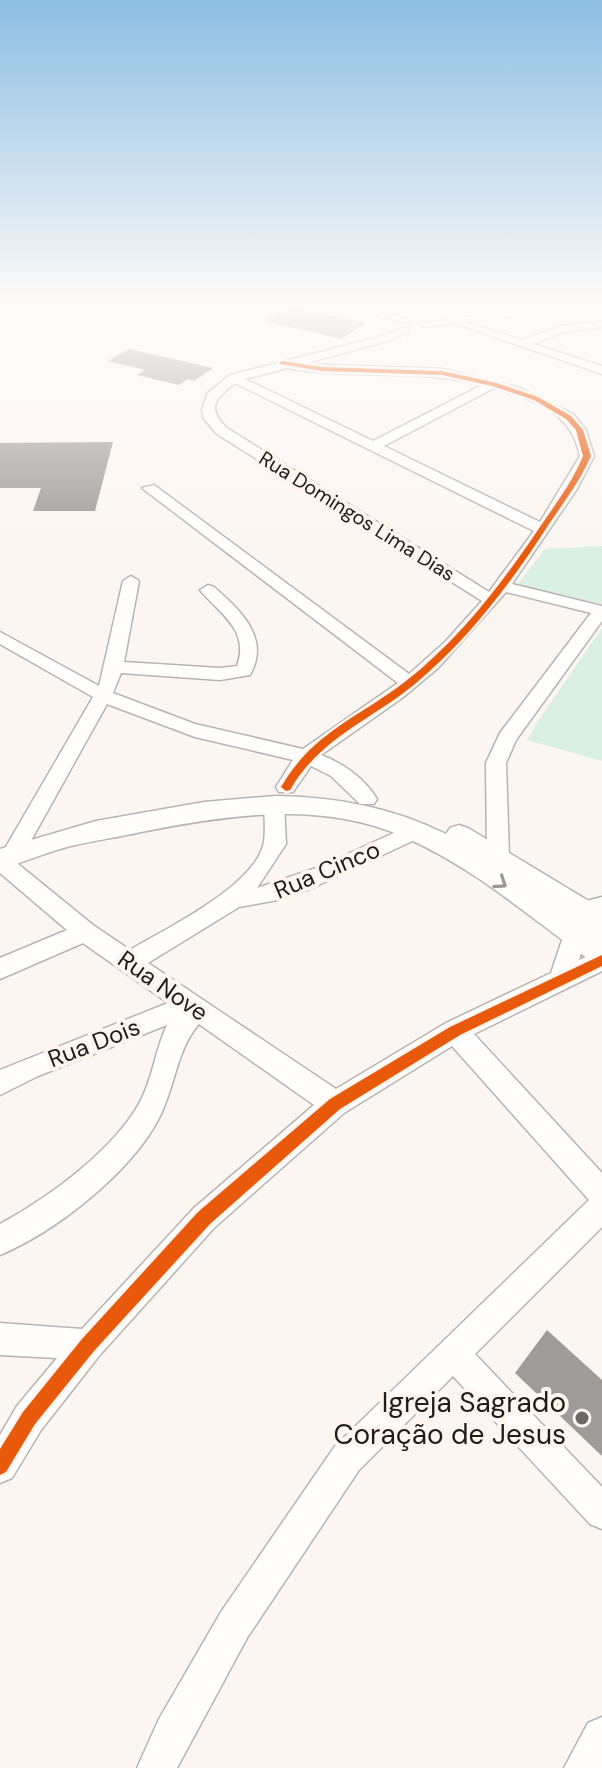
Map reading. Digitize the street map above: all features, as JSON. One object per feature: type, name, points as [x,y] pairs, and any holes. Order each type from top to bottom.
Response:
[{"type":"main road","points":[[7,854],[58,840],[280,795],[339,792],[428,818],[498,857],[590,918],[602,952]]},
{"type":"main road","points":[[280,795],[367,814],[416,831],[472,864],[590,918]]},
{"type":"street","name":"Rua Domingos Lima Dias","points":[[224,387],[211,397],[208,410],[210,419],[222,431],[497,593],[602,611]]},
{"type":"street","points":[[251,387],[542,529]]},
{"type":"street","points":[[372,447],[487,387]]},
{"type":"street","points":[[280,795],[292,773],[346,725],[410,683],[473,626],[584,464],[587,456],[582,436],[577,425],[564,413],[536,398],[495,387]]},
{"type":"street","points":[[149,488],[410,683]]},
{"type":"street","points":[[7,854],[111,681],[131,581]]},
{"type":"street","points":[[112,667],[240,673],[245,669],[248,657],[240,618],[208,590]]},
{"type":"street","points":[[498,857],[496,763],[507,738],[602,611]]},
{"type":"street","points":[[0,637],[102,696],[209,735],[311,756],[341,772],[367,799]]},
{"type":"street","name":"Rua Cinco","points":[[130,962],[235,899],[262,867],[275,844],[280,795]]},
{"type":"street","name":"Rua Cinco","points":[[235,899],[257,899],[289,888],[416,831]]},
{"type":"street","name":"Rua Nove","points":[[7,854],[85,932],[335,1104]]},
{"type":"street","points":[[562,977],[590,918]]},
{"type":"street","points":[[0,969],[85,932]]},
{"type":"street","points":[[0,1466],[29,1418],[88,1345],[204,1218],[335,1104],[455,1031],[602,960]]},
{"type":"street","points":[[0,1240],[47,1214],[74,1194],[128,1140],[148,1113],[176,1032],[193,1007]]},
{"type":"street","name":"Rua Dois","points":[[0,1083],[29,1068],[193,1007]]},
{"type":"street","points":[[455,1031],[602,1194]]},
{"type":"street","points":[[157,1768],[173,1733],[234,1625],[347,1458],[602,1207]]},
{"type":"street","points":[[0,1339],[88,1345]]},
{"type":"street","points":[[452,1352],[602,1512]]},
{"type":"street","points":[[584,1768],[602,1737]]},
{"type":"green space","points":[[602,546],[602,604],[517,585],[545,549]]},
{"type":"green space","points":[[602,628],[602,761],[527,740],[536,724]]},
{"type":"building","points":[[113,442],[95,511],[33,511],[41,488],[0,488],[0,443]]},
{"type":"building","name":"Igreja Sagrado Coração de Jesus","points":[[547,1330],[602,1380],[602,1456],[515,1373]]},
{"type":"cycle path","points":[[286,787],[296,770],[325,741],[396,694],[451,646],[503,585],[574,481],[587,456],[578,427],[554,408],[502,387]]},
{"type":"cycle path","points":[[0,1466],[29,1418],[88,1345],[204,1218],[335,1104],[455,1031],[602,960]]},
{"type":"place","name":"Igreja Sagrado Coração de Jesus","points":[[582,1418]]}]
